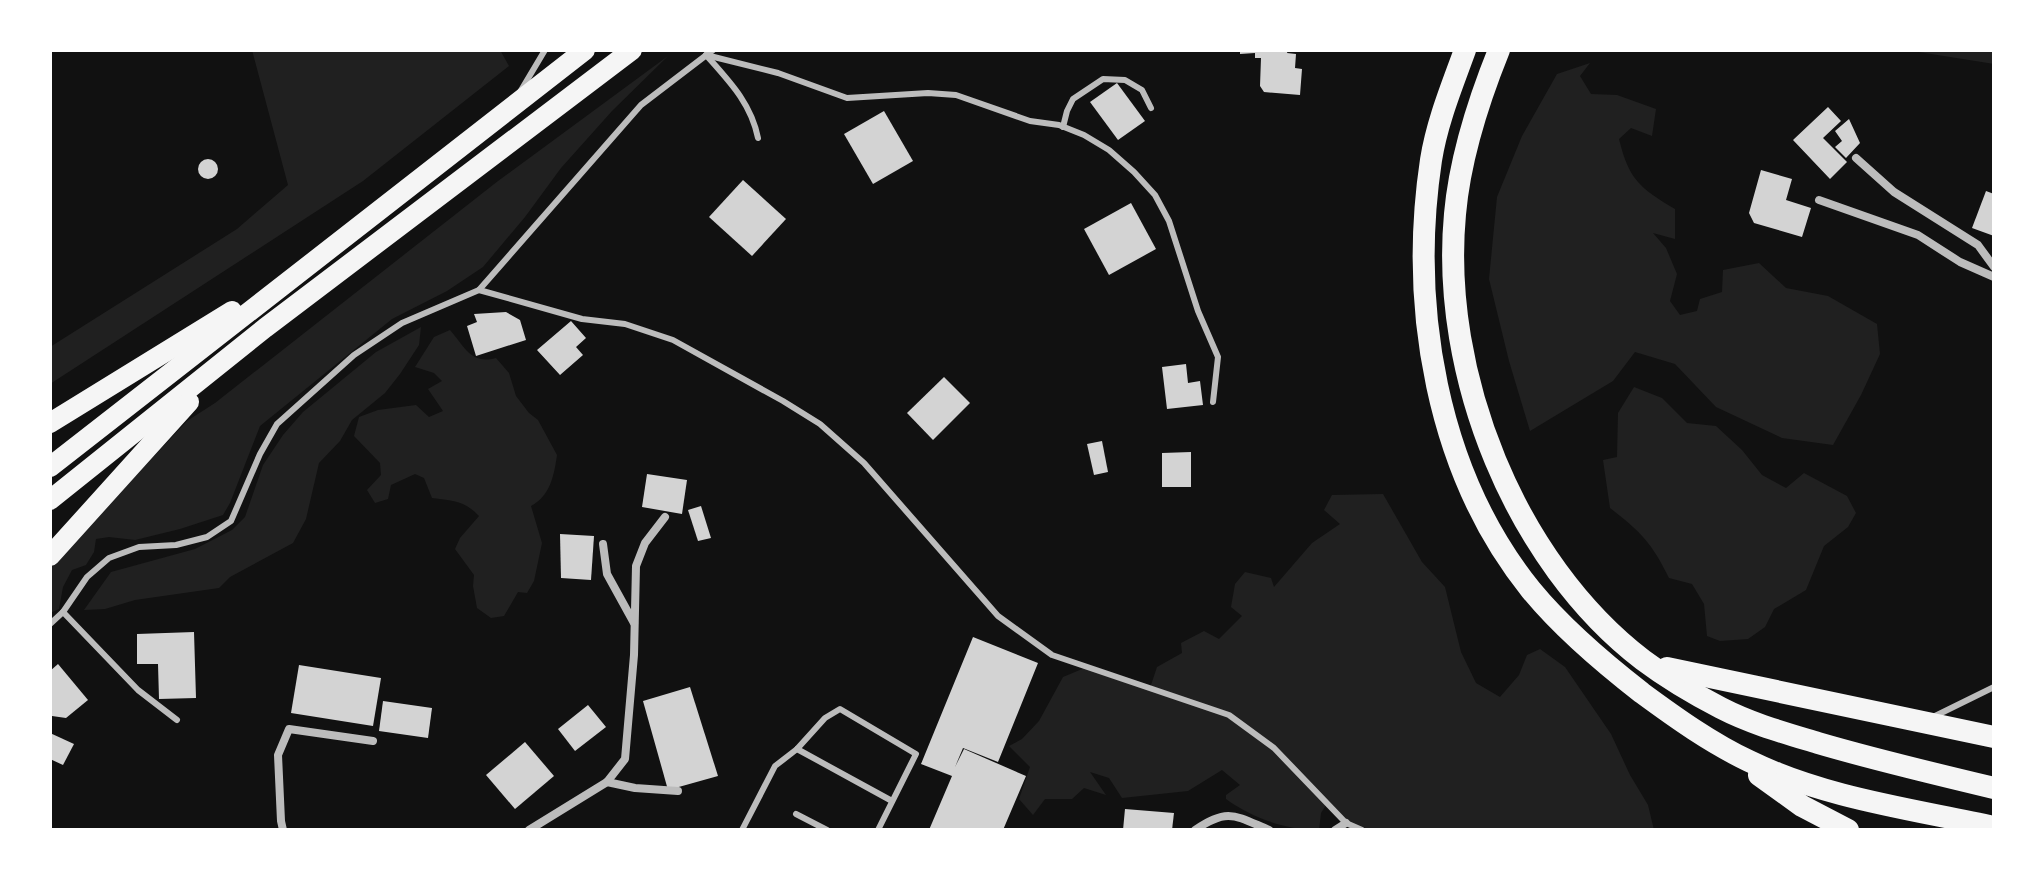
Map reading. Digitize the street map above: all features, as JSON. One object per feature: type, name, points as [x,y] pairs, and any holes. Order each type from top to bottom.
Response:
[{"type":"highway","points":[[50,467],[585,50]]},
{"type":"highway","points":[[50,500],[229,358],[632,50]]},
{"type":"highway","points":[[1465,50],[1434,146],[1423,239],[1424,280],[1430,352],[1460,458],[1495,534],[1539,599],[1615,671],[1802,806],[1848,830]]},
{"type":"highway","points":[[1499,50],[1469,139],[1455,214],[1454,274],[1467,371],[1499,468],[1549,560],[1585,604],[1644,660],[1683,686],[1757,725],[1994,788]]},
{"type":"highway","points":[[50,423],[317,258]]},
{"type":"highway","points":[[50,556],[229,358]]},
{"type":"highway","points":[[1644,660],[1696,675],[1994,737]]},
{"type":"highway","points":[[1706,737],[1758,765],[1834,792],[1994,827]]},
{"type":"street","points":[[1856,158],[1894,192],[1978,245],[1994,267]]},
{"type":"street","points":[[1819,200],[1918,235],[1960,262],[1994,277]]},
{"type":"street","points":[[529,830],[607,782],[625,759],[636,566],[645,543],[665,517]]},
{"type":"street","points":[[603,544],[607,574],[634,623]]},
{"type":"street","points":[[283,830],[278,755],[289,729],[373,741]]},
{"type":"street","points":[[607,782],[635,788],[678,791]]},
{"type":"street","points":[[1195,830],[1231,814],[1269,830]]},
{"type":"street","points":[[1335,830],[1346,823]]},
{"type":"lane","points":[[510,108],[545,50]]},
{"type":"lane","points":[[709,52],[847,98],[928,93],[956,95],[1030,121],[1063,127],[1109,150],[1155,195],[1169,221],[1198,311],[1218,357],[1213,402]]},
{"type":"lane","points":[[709,52],[751,110],[758,138]]},
{"type":"lane","points":[[50,624],[63,612],[87,577],[109,558],[139,547],[176,545],[207,537],[231,521],[260,454],[277,424],[354,355],[402,323],[479,290],[641,105],[709,52]]},
{"type":"lane","points":[[1063,127],[1073,99],[1103,79],[1125,80],[1142,90],[1151,108]]},
{"type":"lane","points":[[479,290],[582,319],[625,324],[673,340],[783,401],[820,424],[864,463],[998,616],[1052,655],[1229,715],[1274,748],[1346,823],[1362,830]]},
{"type":"lane","points":[[63,612],[138,690],[177,720]]},
{"type":"lane","points":[[1922,722],[1994,687]]},
{"type":"lane","points":[[742,830],[775,766],[797,749],[825,718],[840,709],[916,754],[878,830]]},
{"type":"lane","points":[[797,749],[892,801]]},
{"type":"lane","points":[[796,814],[827,830]]},
{"type":"shaded area","points":[[252,50],[500,50],[509,66],[363,181],[50,384],[50,347],[237,229],[288,185]]},
{"type":"shaded area","points":[[1906,50],[1994,50],[1994,64],[1988,63]]},
{"type":"shaded area","points":[[668,56],[612,111],[561,168],[483,267],[447,291],[392,319],[260,426],[223,515],[135,540],[96,539],[94,552],[86,565],[72,570],[63,587],[59,609],[50,613],[50,567],[187,421],[215,403],[498,181]]},
{"type":"shaded area","points":[[1590,63],[1580,76],[1591,94],[1617,95],[1656,109],[1652,136],[1631,128],[1619,139],[1627,164],[1638,182],[1675,209],[1675,239],[1653,233],[1666,248],[1677,274],[1670,301],[1680,315],[1697,311],[1700,299],[1722,292],[1723,270],[1759,263],[1786,288],[1828,296],[1877,324],[1880,354],[1833,445],[1782,438],[1716,407],[1675,364],[1635,352],[1613,381],[1530,431],[1489,279],[1497,197],[1522,136],[1557,74]]},
{"type":"shaded area","points":[[421,327],[419,345],[400,374],[385,393],[352,420],[340,441],[319,463],[306,519],[293,543],[230,577],[219,588],[84,610],[111,572],[195,549],[232,530],[245,517],[263,465],[303,412],[376,352]]},
{"type":"shaded area","points":[[450,330],[474,357],[487,360],[496,358],[509,373],[516,396],[538,420],[557,455],[547,491],[531,506],[542,543],[534,581],[527,593],[518,592],[504,616],[491,618],[477,608],[474,575],[455,549],[460,538],[479,516],[463,504],[432,498],[424,478],[415,474],[391,485],[388,499],[375,503],[367,490],[381,475],[380,463],[354,436],[359,417],[378,410],[416,405],[429,417],[443,411],[428,389],[442,381],[434,373],[415,367],[434,337]]},
{"type":"shaded area","points":[[1634,387],[1662,398],[1687,423],[1716,426],[1742,450],[1762,475],[1786,488],[1804,473],[1847,496],[1856,513],[1848,527],[1824,546],[1806,590],[1774,609],[1765,627],[1748,639],[1720,641],[1707,636],[1704,604],[1692,584],[1669,578],[1644,538],[1610,508],[1603,460],[1617,457],[1618,413]]},
{"type":"shaded area","points":[[1383,494],[1422,562],[1445,587],[1461,652],[1476,683],[1500,697],[1519,675],[1527,655],[1540,649],[1565,667],[1611,734],[1648,805],[1654,830],[1362,830],[1326,805],[1321,813],[1319,830],[1294,828],[1258,817],[1226,799],[1226,795],[1240,785],[1222,770],[1188,791],[1122,798],[1109,778],[1090,772],[1106,795],[1084,788],[1072,799],[1045,799],[1033,815],[1019,799],[1030,767],[1009,746],[1022,739],[1039,721],[1063,677],[1087,667],[1150,688],[1157,667],[1182,653],[1181,643],[1204,631],[1219,639],[1242,616],[1231,607],[1235,584],[1245,572],[1271,578],[1274,587],[1312,543],[1340,524],[1324,510],[1332,495]]},
{"type":"building","points":[[1240,50],[1288,50],[1287,53],[1296,54],[1295,68],[1302,69],[1300,95],[1264,92],[1260,86],[1261,58],[1255,58],[1255,53],[1240,54]]},
{"type":"building","points":[[1117,83],[1145,121],[1118,140],[1090,102]]},
{"type":"building","points":[[1828,107],[1841,121],[1823,138],[1847,162],[1830,179],[1793,140]]},
{"type":"building","points":[[884,111],[913,161],[873,184],[844,134]]},
{"type":"building","points":[[1849,119],[1860,143],[1846,158],[1835,147],[1842,141],[1835,131]]},
{"type":"building","points":[[208,159],[215,162],[218,169],[215,176],[208,179],[201,176],[198,169],[201,162]]},
{"type":"building","points":[[1761,170],[1792,179],[1786,200],[1811,208],[1802,237],[1754,223],[1749,213]]},
{"type":"building","points":[[743,180],[786,219],[752,256],[709,217]]},
{"type":"building","points":[[1986,191],[1994,194],[1994,236],[1972,228]]},
{"type":"building","points":[[1131,203],[1156,249],[1109,275],[1084,229]]},
{"type":"building","points":[[506,312],[520,320],[526,340],[476,356],[467,326],[477,322],[474,314]]},
{"type":"building","points":[[571,321],[586,338],[576,347],[583,355],[560,375],[537,350]]},
{"type":"building","points":[[1186,364],[1188,383],[1200,381],[1203,405],[1167,409],[1162,367]]},
{"type":"building","points":[[944,377],[970,403],[933,440],[907,413]]},
{"type":"building","points":[[1102,441],[1108,472],[1094,475],[1087,444]]},
{"type":"building","points":[[1191,452],[1191,487],[1162,487],[1162,453]]},
{"type":"building","points":[[647,474],[687,480],[682,514],[642,507]]},
{"type":"building","points":[[701,506],[711,538],[698,541],[688,510]]},
{"type":"building","points":[[560,534],[594,536],[591,580],[561,578]]},
{"type":"building","points":[[194,632],[196,698],[159,699],[158,664],[137,664],[137,634]]},
{"type":"building","points":[[973,637],[1038,663],[998,762],[963,748],[955,767],[964,749],[1026,776],[1003,830],[929,830],[952,776],[921,764]]},
{"type":"building","points":[[58,664],[88,700],[66,718],[50,714],[50,671]]},
{"type":"building","points":[[299,665],[381,678],[373,726],[291,713]]},
{"type":"building","points":[[690,687],[718,776],[668,790],[643,701]]},
{"type":"building","points":[[383,701],[432,708],[428,738],[379,731]]},
{"type":"building","points":[[588,705],[606,727],[575,751],[558,729]]},
{"type":"building","points":[[50,733],[74,744],[63,765],[50,759]]},
{"type":"building","points":[[525,742],[554,776],[515,809],[486,775]]},
{"type":"building","points":[[1125,809],[1174,813],[1172,830],[1123,830]]}]
